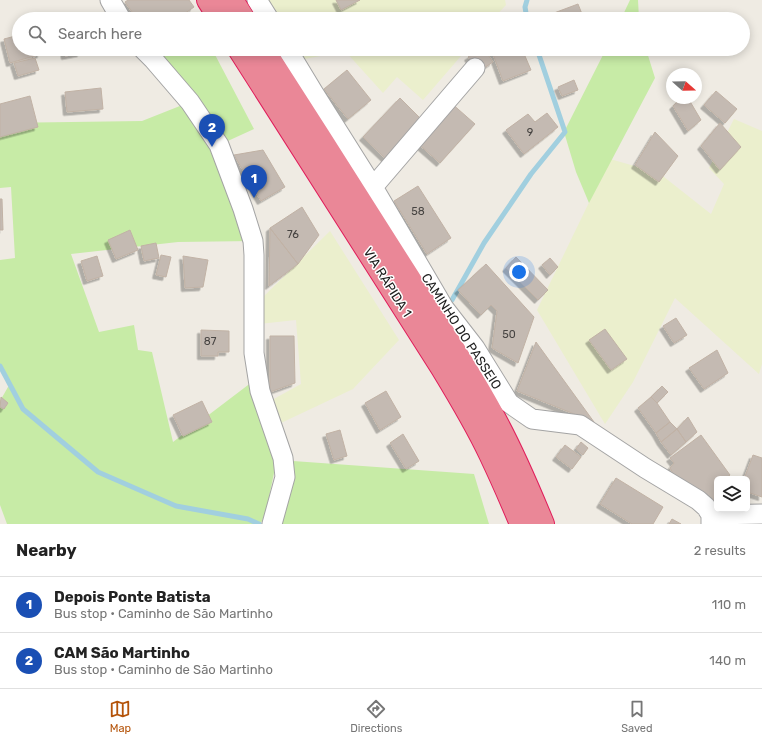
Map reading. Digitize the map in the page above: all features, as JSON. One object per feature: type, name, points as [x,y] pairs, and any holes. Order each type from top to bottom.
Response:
[{"type":"highway","points":[[208,0],[216,12]]},
{"type":"highway","points":[[232,0],[240,12]]},
{"type":"highway","name":"VIA RÁPIDA 1","points":[[243,56],[442,368],[467,410],[490,453],[521,524]]},
{"type":"highway","name":"VIA RÁPIDA 1","points":[[267,56],[480,392],[499,425],[531,494],[543,524]]},
{"type":"street","points":[[110,0],[117,12]]},
{"type":"street","points":[[257,0],[265,12]]},
{"type":"street","points":[[150,56],[190,102],[219,145],[243,209],[253,241],[254,353],[260,391],[282,458],[285,477],[274,520]]},
{"type":"street","name":"CAMINHO DO PASSEIO","points":[[291,56],[373,187],[444,308],[475,348],[509,404],[532,418],[580,425],[645,468],[698,500],[706,507],[711,520]]},
{"type":"street","points":[[373,187],[475,68]]},
{"type":"street","points":[[711,520],[762,514]]},
{"type":"green space","points":[[265,0],[505,0],[506,5],[500,12],[273,12]]},
{"type":"green space","points":[[630,0],[638,0],[639,12],[624,12]]},
{"type":"green space","points":[[151,56],[216,56],[254,129],[219,145],[253,241],[178,242],[71,254],[99,332],[134,325],[138,350],[152,352],[173,442],[252,382],[268,429],[275,468],[267,507],[262,521],[260,524],[7,524],[0,505],[0,401],[8,387],[11,386],[0,366],[0,260],[15,258],[11,187],[0,188],[0,123],[142,121],[190,102]]},
{"type":"green space","points":[[303,56],[320,56],[305,59]]},
{"type":"green space","points":[[350,56],[461,56],[423,100],[397,77],[383,93]]},
{"type":"green space","points":[[602,56],[648,56],[655,78],[589,203],[576,172],[564,132]]},
{"type":"green space","points":[[734,119],[762,131],[762,364],[759,374],[675,298],[633,382],[605,424],[537,310],[610,159],[659,173],[711,214],[724,184],[709,168]]},
{"type":"green space","points":[[330,231],[399,340],[353,389],[281,423],[272,400],[301,384],[296,320],[259,324],[259,301]]},
{"type":"green space","points":[[293,461],[474,474],[489,524],[281,524]]},
{"type":"building","points":[[128,0],[189,0],[194,7],[187,12],[132,12],[125,2]]},
{"type":"building","points":[[336,0],[360,0],[341,10]]},
{"type":"building","points":[[578,4],[581,12],[557,12]]},
{"type":"building","points":[[12,37],[12,56],[34,56],[10,63],[4,39]]},
{"type":"building","points":[[489,56],[493,62],[478,72],[468,57]]},
{"type":"building","points":[[494,56],[525,56],[531,70],[503,81]]},
{"type":"building","points":[[35,58],[39,70],[18,76],[14,63]]},
{"type":"building","points":[[347,70],[371,100],[348,119],[324,89]]},
{"type":"building","points":[[574,80],[578,90],[562,96],[558,87]]},
{"type":"building","points":[[101,88],[103,109],[67,112],[65,92]]},
{"type":"building","points":[[716,91],[737,109],[725,123],[704,105]]},
{"type":"building","points":[[30,96],[38,127],[0,137],[0,104]]},
{"type":"building","points":[[400,98],[423,121],[386,159],[363,137]]},
{"type":"building","points":[[450,102],[475,124],[440,163],[415,141]]},
{"type":"building","points":[[675,104],[692,104],[701,120],[688,131],[673,106]]},
{"type":"building","points":[[547,113],[558,127],[524,154],[506,130],[528,114],[535,122]]},
{"type":"building","points":[[720,123],[741,147],[720,170],[701,146]]},
{"type":"building","points":[[655,132],[678,156],[659,182],[635,165]]},
{"type":"building","points":[[263,150],[285,187],[261,201],[234,155]]},
{"type":"building","points":[[418,186],[451,238],[427,254],[394,201]]},
{"type":"building","points":[[0,199],[2,199],[3,230],[0,230]]},
{"type":"building","points":[[302,207],[319,235],[298,264],[270,228]]},
{"type":"building","points":[[270,228],[298,264],[269,286]]},
{"type":"building","points":[[130,230],[138,250],[116,259],[108,240]]},
{"type":"building","points":[[156,243],[159,258],[144,261],[141,246]]},
{"type":"building","points":[[161,255],[171,257],[166,277],[156,275]]},
{"type":"building","points":[[97,256],[103,276],[87,281],[81,261]]},
{"type":"building","points":[[183,256],[208,260],[203,287],[185,288]]},
{"type":"building","points":[[516,257],[548,290],[538,300],[506,268]]},
{"type":"building","points":[[550,258],[558,267],[550,275],[542,265]]},
{"type":"building","points":[[486,264],[534,317],[518,363],[492,348],[497,311],[491,305],[481,315],[458,290]]},
{"type":"building","points":[[676,318],[687,335],[674,343],[663,326]]},
{"type":"building","points":[[605,329],[627,359],[611,370],[589,340]]},
{"type":"building","points":[[201,330],[229,331],[229,352],[218,352],[218,356],[201,356]]},
{"type":"building","points":[[270,336],[294,336],[295,383],[270,392]]},
{"type":"building","points":[[536,342],[594,422],[517,391]]},
{"type":"building","points":[[717,350],[728,373],[704,389],[689,368]]},
{"type":"building","points":[[662,386],[668,392],[657,403],[651,397]]},
{"type":"building","points":[[386,391],[401,417],[380,430],[365,403]]},
{"type":"building","points":[[1,397],[8,403],[4,409],[0,407]]},
{"type":"building","points":[[651,397],[670,422],[656,433],[638,408]]},
{"type":"building","points":[[202,401],[212,422],[183,436],[173,415]]},
{"type":"building","points":[[688,417],[697,432],[686,442],[677,429]]},
{"type":"building","points":[[670,422],[677,429],[661,442],[656,433]]},
{"type":"building","points":[[677,429],[686,442],[671,455],[661,442]]},
{"type":"building","points":[[340,430],[347,456],[334,460],[326,434]]},
{"type":"building","points":[[403,434],[419,461],[406,469],[390,443]]},
{"type":"building","points":[[701,435],[730,475],[714,476],[713,503],[696,488],[692,488],[674,475],[670,468],[674,463],[670,458]]},
{"type":"building","points":[[581,442],[588,448],[583,455],[576,449]]},
{"type":"building","points":[[565,445],[581,457],[572,469],[556,457]]},
{"type":"building","points":[[753,455],[762,458],[762,497],[750,493],[750,476],[745,476]]},
{"type":"building","points":[[616,478],[663,507],[653,524],[632,524],[600,504]]},
{"type":"building","points":[[672,519],[681,524],[669,524]]},
{"type":"waterway","points":[[526,12],[525,7],[527,0]]},
{"type":"waterway","points":[[452,300],[484,243],[531,174],[565,132],[539,56]]},
{"type":"waterway","points":[[0,366],[23,409],[98,472],[176,506],[248,519],[259,524]]},
{"type":"place","name":"CAM São Martinho","points":[[212,147]]},
{"type":"place","name":"Depois Ponte Batista","points":[[254,198]]}]
